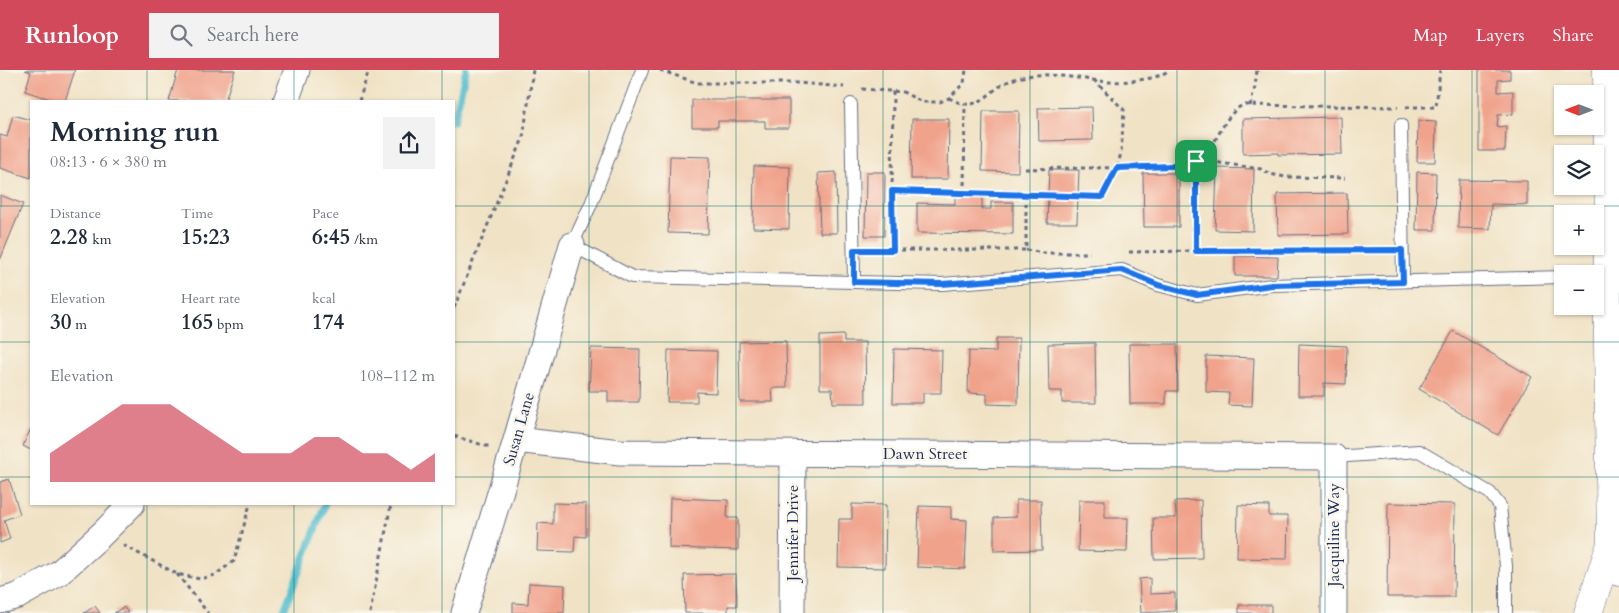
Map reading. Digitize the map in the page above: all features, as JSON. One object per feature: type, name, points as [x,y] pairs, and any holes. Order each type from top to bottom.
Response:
[{"type":"main road","points":[[1603,265],[1609,234],[1607,70]]},
{"type":"main road","points":[[1602,315],[1611,544],[1619,572]]},
{"type":"main road","points":[[1588,613],[1611,544]]},
{"type":"street","points":[[286,100],[297,70]]},
{"type":"street","name":"Susan Lane","points":[[464,613],[572,245]]},
{"type":"street","name":"Dawn Street","points":[[516,440],[620,452],[1334,457]]},
{"type":"street","name":"Jennifer Drive","points":[[792,613],[793,453]]},
{"type":"street","name":"Jacquiline Way","points":[[1334,457],[1334,613]]},
{"type":"street","points":[[0,601],[18,596],[59,573],[131,505]]},
{"type":"lane","points":[[642,70],[591,204],[572,245],[632,278],[942,284],[1122,270],[1158,285],[1197,295],[1272,285],[1554,278]]},
{"type":"lane","points":[[851,104],[854,282]]},
{"type":"lane","points":[[1401,125],[1403,282]]},
{"type":"lane","points":[[1334,457],[1420,451],[1490,493],[1500,506],[1506,566],[1506,613]]},
{"type":"path","points":[[359,100],[369,70]]},
{"type":"path","points":[[455,306],[523,138],[533,70]]},
{"type":"path","points":[[660,70],[697,83],[798,83],[845,87]]},
{"type":"path","points":[[855,88],[904,92],[922,102],[940,102],[949,98],[964,83],[966,70]]},
{"type":"path","points":[[949,98],[972,104],[984,98],[1001,85],[1020,77],[1046,74],[1110,82],[1153,78],[1165,74],[1168,70]]},
{"type":"path","points":[[1250,106],[1256,87],[1257,70]]},
{"type":"path","points":[[1025,169],[1172,166],[1196,161],[1208,151],[1227,118],[1243,105],[1436,107],[1440,70]]},
{"type":"path","points":[[892,191],[1102,197],[1117,168],[1121,153],[1124,110],[1093,79]]},
{"type":"path","points":[[893,92],[893,250]]},
{"type":"path","points":[[964,193],[965,103]]},
{"type":"path","points":[[1204,155],[1220,163],[1261,169],[1270,174],[1285,177],[1345,178]]},
{"type":"path","points":[[1196,161],[1196,251],[1402,250]]},
{"type":"path","points":[[854,250],[1026,250],[1026,194]]},
{"type":"path","points":[[455,436],[486,446],[516,440]]},
{"type":"path","points":[[102,534],[177,574],[200,579],[215,575],[234,562],[250,505]]},
{"type":"path","points":[[370,613],[391,505]]},
{"type":"path","points":[[177,574],[208,613]]},
{"type":"building","points":[[25,70],[75,70],[65,100],[53,100],[25,91],[31,72]]},
{"type":"building","points":[[178,70],[235,70],[225,100],[169,100]]},
{"type":"building","points":[[1479,70],[1510,70],[1510,79],[1498,80],[1498,92],[1513,91],[1513,114],[1498,115],[1497,127],[1506,126],[1505,151],[1479,151]]},
{"type":"building","points":[[692,100],[789,100],[789,128],[765,128],[765,121],[718,121],[718,127],[692,127]]},
{"type":"building","points":[[1092,107],[1093,140],[1039,141],[1038,108]]},
{"type":"building","points":[[983,111],[1019,111],[1018,172],[982,171]]},
{"type":"building","points":[[13,115],[30,120],[30,178],[0,168],[0,135],[7,137]]},
{"type":"building","points":[[1341,117],[1342,154],[1243,154],[1243,119]]},
{"type":"building","points":[[912,119],[949,119],[948,179],[911,179]]},
{"type":"building","points":[[1418,121],[1436,122],[1435,162],[1417,162]]},
{"type":"building","points":[[670,156],[710,157],[708,234],[668,233]]},
{"type":"building","points":[[754,166],[790,167],[789,229],[753,228]]},
{"type":"building","points":[[1217,168],[1254,169],[1253,231],[1215,230]]},
{"type":"building","points":[[1049,170],[1079,170],[1077,223],[1047,223]]},
{"type":"building","points":[[836,172],[837,233],[820,233],[818,173]]},
{"type":"building","points":[[866,172],[885,172],[884,236],[865,236]]},
{"type":"building","points":[[1417,172],[1436,173],[1435,230],[1416,230]]},
{"type":"building","points":[[1143,173],[1179,173],[1179,227],[1144,227]]},
{"type":"building","points":[[1459,180],[1527,181],[1527,205],[1491,204],[1490,229],[1458,228]]},
{"type":"building","points":[[1347,193],[1348,234],[1278,235],[1277,194]]},
{"type":"building","points":[[0,195],[23,204],[0,260]]},
{"type":"building","points":[[955,195],[982,195],[982,209],[991,209],[991,202],[1013,202],[1013,234],[917,233],[917,203],[955,204]]},
{"type":"building","points":[[1235,256],[1278,257],[1277,276],[1235,276]]},
{"type":"building","points":[[1453,331],[1532,377],[1498,435],[1419,389]]},
{"type":"building","points":[[844,335],[844,342],[865,342],[866,403],[833,403],[832,389],[820,389],[820,336]]},
{"type":"building","points":[[996,338],[1019,338],[1018,405],[987,404],[987,394],[968,393],[969,351],[996,352]]},
{"type":"building","points":[[786,341],[787,388],[772,388],[773,402],[740,402],[739,342]]},
{"type":"building","points":[[1095,343],[1096,403],[1062,403],[1062,391],[1049,391],[1048,344]]},
{"type":"building","points":[[1129,344],[1177,344],[1178,391],[1166,391],[1166,404],[1130,404]]},
{"type":"building","points":[[1299,344],[1347,346],[1346,384],[1324,383],[1324,396],[1298,396]]},
{"type":"building","points":[[591,348],[640,349],[639,402],[608,402],[608,391],[589,391]]},
{"type":"building","points":[[894,349],[942,350],[941,393],[923,393],[923,403],[893,403]]},
{"type":"building","points":[[668,350],[717,351],[716,393],[697,392],[697,402],[667,402]]},
{"type":"building","points":[[1206,356],[1254,358],[1252,406],[1228,405],[1229,393],[1206,392]]},
{"type":"building","points":[[30,430],[30,450],[23,446]]},
{"type":"building","points":[[9,479],[20,514],[4,520],[10,539],[0,543],[0,482]]},
{"type":"building","points":[[670,498],[728,500],[727,518],[738,518],[738,550],[669,548]]},
{"type":"building","points":[[1016,500],[1041,500],[1042,550],[994,551],[994,518],[1016,517]]},
{"type":"building","points":[[1079,500],[1105,500],[1105,518],[1128,518],[1127,552],[1078,551]]},
{"type":"building","points":[[1201,500],[1202,558],[1154,559],[1153,518],[1176,518],[1175,501]]},
{"type":"building","points":[[553,503],[586,504],[586,537],[575,536],[574,552],[537,551],[538,523],[553,524]]},
{"type":"building","points":[[1388,503],[1455,504],[1454,597],[1387,597]]},
{"type":"building","points":[[852,504],[886,505],[885,568],[838,567],[839,519],[852,519]]},
{"type":"building","points":[[1238,505],[1269,506],[1269,516],[1288,516],[1287,559],[1237,558]]},
{"type":"building","points":[[919,506],[951,507],[951,519],[967,520],[965,569],[917,567]]},
{"type":"building","points":[[736,574],[737,606],[728,606],[728,613],[685,613],[684,575]]},
{"type":"building","points":[[1150,578],[1150,594],[1175,593],[1175,611],[1141,613],[1139,579]]},
{"type":"building","points":[[529,583],[565,585],[564,613],[513,613],[513,603],[528,604]]},
{"type":"building","points":[[1239,605],[1271,605],[1271,613],[1239,613]]},
{"type":"building","points":[[95,606],[100,613],[84,613]]},
{"type":"building","points":[[124,607],[128,613],[114,613]]},
{"type":"waterway","points":[[455,117],[466,70]]},
{"type":"waterway","points":[[283,613],[325,505]]},
{"type":"route","points":[[1196,161],[1196,251],[1402,250],[1403,282],[1272,285],[1197,295],[1158,285],[1122,270],[942,284],[854,282],[854,250],[893,250],[892,191],[1102,197],[1117,168],[1172,166],[1196,161]]}]
